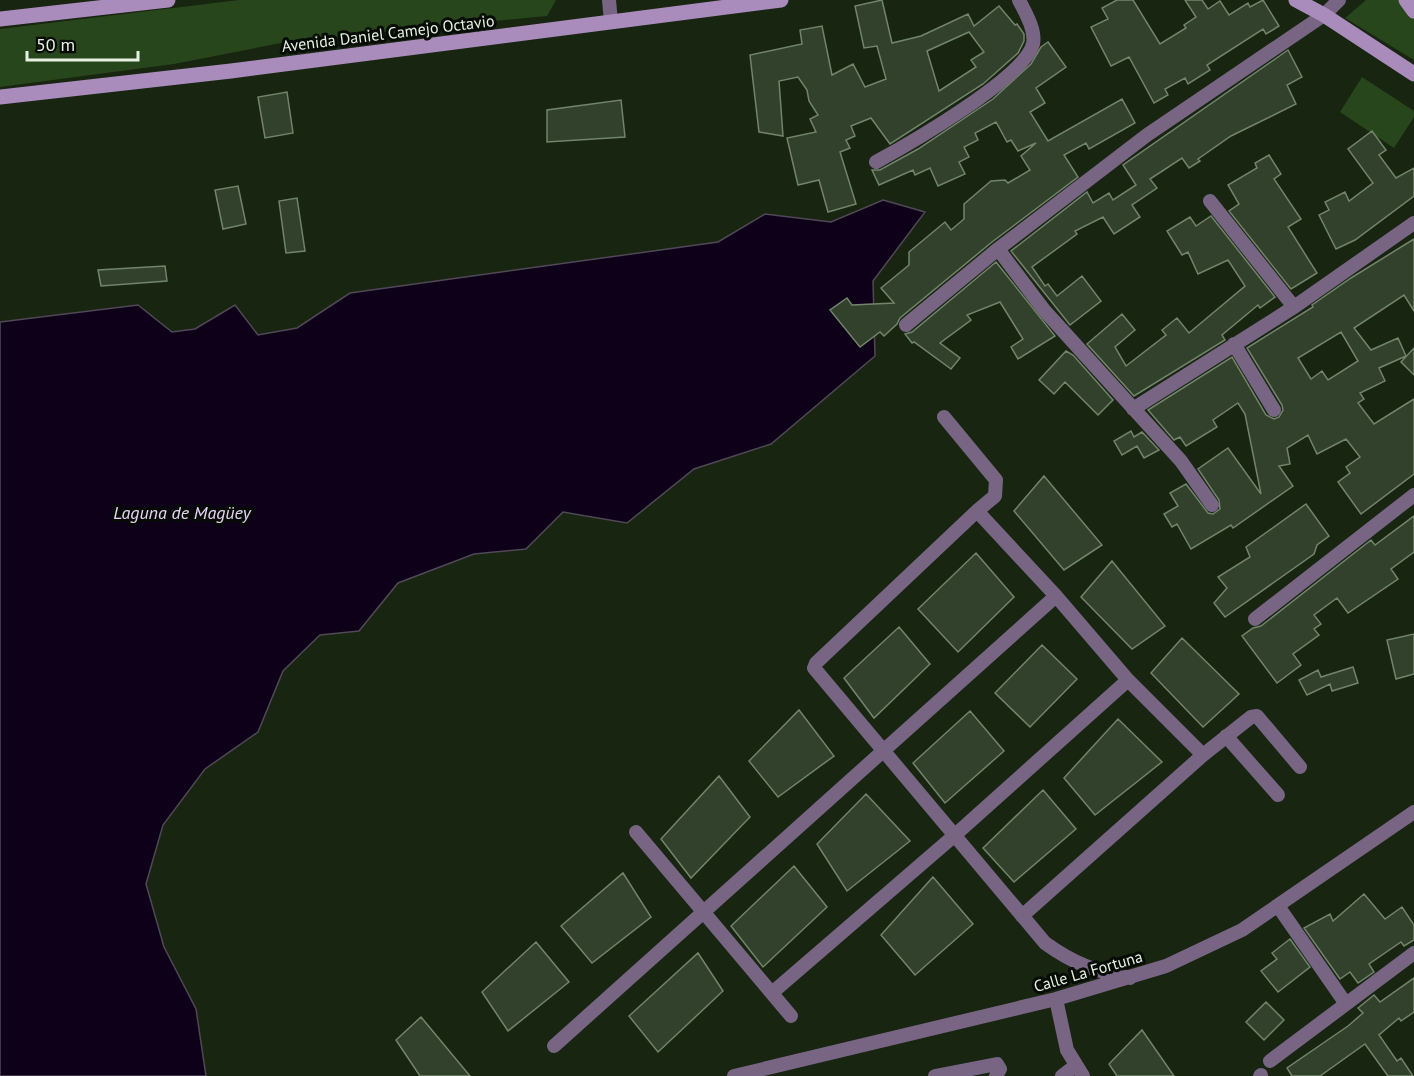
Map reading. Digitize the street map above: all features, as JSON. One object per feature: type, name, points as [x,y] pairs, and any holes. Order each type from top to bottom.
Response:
[{"type":"main road","points":[[0,19],[168,0]]},
{"type":"main road","name":"Avenida Daniel Camejo Octavio","points":[[0,97],[231,71],[781,0]]},
{"type":"main road","points":[[1296,0],[1324,15],[1414,74]]},
{"type":"main road","points":[[1406,0],[1414,11]]},
{"type":"street","points":[[609,0],[611,22]]},
{"type":"street","points":[[876,162],[933,131],[1009,75],[1032,46],[1034,39],[1019,0]]},
{"type":"street","points":[[906,326],[998,249],[1147,135],[1324,15],[1339,0]]},
{"type":"street","points":[[1210,201],[1294,307]]},
{"type":"street","points":[[1133,409],[1294,307],[1414,223]]},
{"type":"street","points":[[998,249],[1044,310],[1181,461],[1212,505]]},
{"type":"street","points":[[1234,344],[1274,410]]},
{"type":"street","points":[[944,417],[996,480],[995,496],[816,663],[814,668],[1045,943],[1067,959],[1091,970],[1130,978]]},
{"type":"street","points":[[1255,619],[1414,495]]},
{"type":"street","points":[[977,511],[1056,596],[1128,680],[1203,755]]},
{"type":"street","points":[[554,1046],[1056,596]]},
{"type":"street","points":[[773,992],[955,835],[1128,680]]},
{"type":"street","points":[[1022,916],[1203,755],[1247,719],[1257,716],[1300,766]]},
{"type":"street","points":[[1226,736],[1278,795]]},
{"type":"street","name":"Calle La Fortuna","points":[[734,1076],[1056,999],[1130,978],[1209,947],[1278,906],[1414,812]]},
{"type":"street","points":[[636,832],[791,1016]]},
{"type":"street","points":[[1278,906],[1346,1004]]},
{"type":"street","points":[[1270,1061],[1414,953]]},
{"type":"street","points":[[1056,999],[1067,1050],[1079,1071],[1062,1076]]},
{"type":"street","points":[[934,1076],[997,1064],[999,1069],[996,1076]]},
{"type":"green space","points":[[239,0],[556,0],[547,16],[291,41],[174,64],[0,87],[0,29]]},
{"type":"green space","points":[[1366,0],[1403,0],[1414,17],[1414,60],[1345,18]]},
{"type":"green space","points":[[1362,77],[1414,111],[1414,117],[1394,148],[1340,112]]},
{"type":"water","name":"Laguna de Magüey","points":[[883,200],[925,212],[873,281],[875,356],[771,444],[694,469],[627,523],[563,512],[526,549],[474,554],[398,583],[359,631],[320,635],[283,671],[258,732],[205,769],[163,825],[146,884],[164,947],[196,1009],[206,1076],[0,1076],[0,322],[138,305],[172,332],[195,329],[235,305],[258,335],[297,328],[350,293],[718,242],[765,214],[831,222]]},
{"type":"building","points":[[882,0],[892,43],[921,36],[968,14],[974,26],[999,6],[1015,25],[1017,24],[1024,34],[1024,41],[1018,53],[983,84],[890,144],[871,118],[851,126],[855,136],[846,140],[850,148],[840,152],[856,204],[828,212],[819,180],[798,185],[787,138],[816,132],[810,119],[818,115],[809,101],[807,90],[798,77],[779,81],[783,136],[759,132],[750,55],[802,44],[800,30],[822,26],[832,75],[853,64],[865,87],[886,79],[877,46],[864,48],[855,6]],"holes":[[[969,32],[984,52],[971,60],[976,67],[939,91],[927,51]]]},
{"type":"building","points":[[1117,0],[1133,0],[1160,44],[1186,28],[1184,25],[1196,17],[1185,0],[1202,0],[1208,9],[1220,1],[1229,15],[1248,3],[1250,7],[1263,0],[1279,26],[1266,34],[1263,29],[1207,65],[1210,70],[1188,84],[1185,78],[1165,89],[1168,95],[1154,103],[1129,57],[1111,66],[1091,27],[1108,19],[1102,8]]},
{"type":"building","points":[[1048,42],[1066,67],[1036,88],[1045,103],[1030,112],[1048,141],[1122,99],[1135,123],[1089,149],[1086,143],[1064,155],[1078,177],[992,242],[900,318],[884,336],[880,332],[860,347],[830,310],[847,298],[852,305],[894,303],[881,288],[909,265],[909,252],[945,222],[951,230],[964,219],[964,204],[991,181],[1005,180],[1008,183],[1030,170],[1021,156],[1036,143],[1018,151],[1011,140],[1007,142],[996,122],[975,133],[978,140],[964,147],[969,157],[959,162],[965,174],[938,186],[930,168],[915,175],[913,170],[879,185],[872,170],[880,170],[918,149],[993,99],[1031,64],[1041,47]]},
{"type":"building","points":[[1288,50],[1302,77],[1287,85],[1296,104],[1231,136],[1189,168],[1182,158],[1150,179],[1157,188],[1132,205],[1140,217],[1114,234],[1103,217],[1075,231],[1077,234],[1032,267],[1045,286],[1048,284],[1057,296],[1082,276],[1101,301],[1070,325],[1011,251],[1087,192],[1093,203],[1109,193],[1113,200],[1136,185],[1123,165]]},
{"type":"building","points":[[287,92],[293,133],[265,138],[258,97]]},
{"type":"building","points":[[621,100],[625,137],[547,142],[547,110]]},
{"type":"building","points":[[1372,131],[1386,150],[1379,155],[1396,178],[1414,168],[1414,196],[1355,240],[1336,249],[1319,215],[1329,210],[1325,202],[1345,192],[1349,201],[1373,183],[1348,149]]},
{"type":"building","points":[[1269,155],[1281,174],[1274,179],[1301,219],[1288,227],[1317,273],[1291,289],[1229,211],[1239,204],[1228,185],[1257,168],[1255,163]]},
{"type":"building","points":[[238,186],[246,224],[223,229],[215,190]]},
{"type":"building","points":[[297,198],[305,251],[286,253],[279,201]]},
{"type":"building","points":[[1211,216],[1275,297],[1260,308],[1258,305],[1222,335],[1225,340],[1134,396],[1087,344],[1122,314],[1135,330],[1115,347],[1126,366],[1166,335],[1162,330],[1177,318],[1189,333],[1245,286],[1228,260],[1198,274],[1188,252],[1182,255],[1167,231],[1190,217],[1196,226]]},
{"type":"building","points":[[1414,239],[1414,311],[1404,295],[1354,328],[1371,350],[1398,338],[1406,356],[1379,368],[1385,381],[1360,393],[1364,399],[1358,403],[1374,424],[1414,399],[1414,474],[1361,514],[1338,482],[1350,473],[1346,467],[1360,457],[1346,439],[1317,454],[1308,435],[1287,448],[1290,464],[1279,466],[1293,486],[1233,528],[1231,525],[1191,549],[1177,524],[1172,527],[1164,514],[1178,506],[1170,493],[1186,484],[1208,513],[1213,514],[1220,509],[1219,500],[1198,469],[1228,448],[1261,494],[1245,414],[1238,403],[1213,420],[1217,427],[1186,446],[1180,437],[1174,440],[1148,410],[1232,357],[1266,415],[1274,419],[1279,417],[1283,410],[1282,405],[1247,348],[1313,307],[1312,305]],"holes":[[[1341,332],[1358,361],[1328,380],[1322,371],[1311,379],[1298,358]]]},
{"type":"building","points":[[996,262],[1055,336],[1018,359],[1011,347],[1023,339],[1000,302],[967,315],[971,320],[940,343],[960,358],[951,369],[914,342],[912,343],[905,334],[912,332]]},
{"type":"building","points":[[165,266],[167,281],[101,286],[98,270]]},
{"type":"building","points":[[1414,348],[1414,375],[1401,362]]},
{"type":"building","points":[[1066,351],[1073,355],[1113,400],[1098,415],[1065,382],[1054,394],[1039,380]]},
{"type":"building","points":[[1131,431],[1134,437],[1142,432],[1159,450],[1144,458],[1137,446],[1122,455],[1114,441]]},
{"type":"building","points":[[1044,476],[1102,545],[1064,570],[1014,511]]},
{"type":"building","points":[[1306,504],[1329,536],[1317,545],[1314,554],[1225,617],[1214,603],[1227,588],[1218,577],[1250,557],[1246,547]]},
{"type":"building","points":[[1414,516],[1414,552],[1391,569],[1398,579],[1348,613],[1337,598],[1314,615],[1321,624],[1314,629],[1319,635],[1293,654],[1301,665],[1277,683],[1242,636],[1253,628],[1261,626],[1371,540],[1375,545]]},
{"type":"building","points":[[976,553],[1014,597],[958,652],[918,609]]},
{"type":"building","points":[[1112,561],[1165,626],[1132,649],[1081,597]]},
{"type":"building","points":[[899,627],[930,664],[874,718],[844,678]]},
{"type":"building","points":[[1414,634],[1414,674],[1396,679],[1387,640]]},
{"type":"building","points":[[1182,638],[1239,694],[1203,727],[1151,673]]},
{"type":"building","points":[[1042,645],[1077,679],[1030,727],[995,693]]},
{"type":"building","points":[[1353,667],[1358,683],[1332,691],[1330,684],[1307,695],[1299,680],[1318,670],[1321,677]]},
{"type":"building","points":[[799,710],[834,756],[778,797],[749,761]]},
{"type":"building","points":[[970,711],[1004,751],[945,803],[913,763]]},
{"type":"building","points":[[1118,719],[1162,762],[1095,815],[1064,778]]},
{"type":"building","points":[[719,776],[750,817],[691,878],[661,839]]},
{"type":"building","points":[[1043,790],[1076,829],[1014,882],[983,848]]},
{"type":"building","points":[[866,794],[910,841],[847,891],[817,844]]},
{"type":"building","points":[[794,866],[827,907],[763,967],[731,926]]},
{"type":"building","points":[[623,873],[651,917],[592,963],[561,926]]},
{"type":"building","points":[[933,877],[973,924],[915,975],[881,935]]},
{"type":"building","points":[[1364,894],[1385,919],[1402,907],[1414,925],[1414,940],[1404,946],[1401,942],[1369,964],[1374,972],[1358,983],[1350,972],[1340,979],[1304,928],[1330,914],[1333,921]]},
{"type":"building","points":[[1290,939],[1310,967],[1278,992],[1261,971],[1277,959],[1272,953]]},
{"type":"building","points":[[536,942],[569,982],[508,1031],[482,992]]},
{"type":"building","points":[[698,953],[723,991],[658,1052],[629,1016]]},
{"type":"building","points":[[1414,978],[1414,1012],[1401,1021],[1399,1018],[1379,1035],[1397,1061],[1401,1058],[1413,1076],[1388,1076],[1365,1044],[1320,1076],[1292,1076],[1287,1068],[1348,1026],[1363,1013],[1358,1008],[1374,995],[1380,1002]]},
{"type":"building","points":[[1266,1002],[1284,1020],[1264,1040],[1246,1022]]},
{"type":"building","points":[[421,1017],[470,1076],[420,1076],[396,1040]]},
{"type":"building","points":[[1142,1030],[1174,1076],[1117,1076],[1109,1064]]}]
